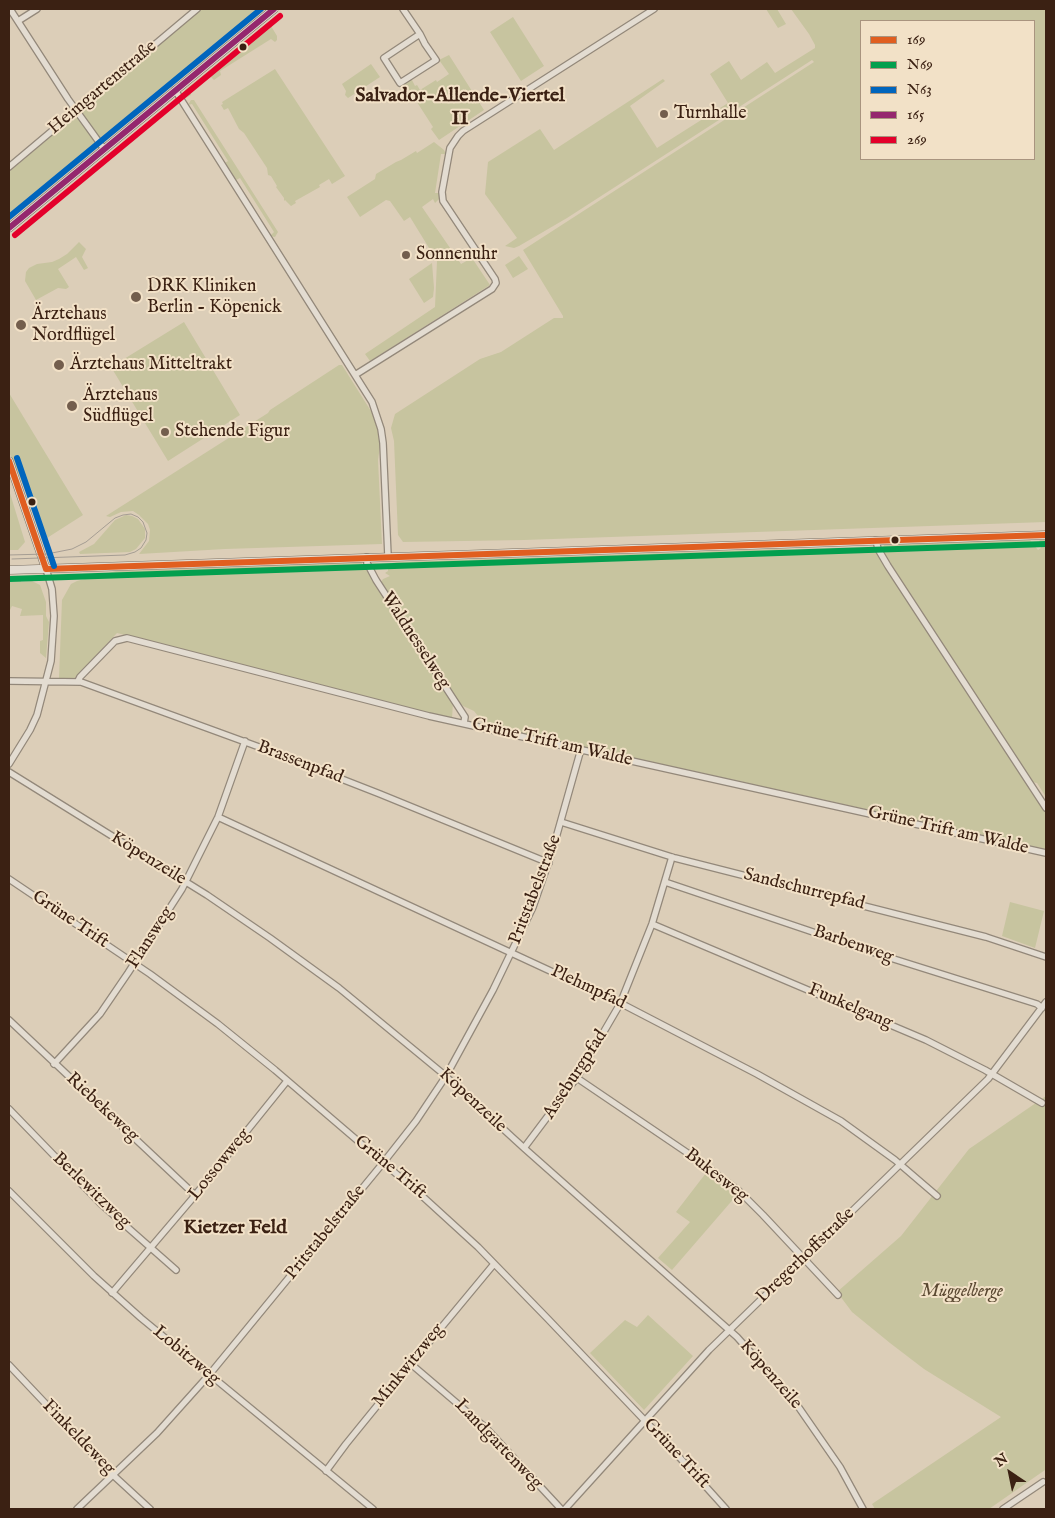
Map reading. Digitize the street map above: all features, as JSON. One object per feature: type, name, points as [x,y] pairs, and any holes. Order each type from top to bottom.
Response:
[{"type":"main road","points":[[9,228],[274,9]]},
{"type":"main road","points":[[9,461],[46,569]]},
{"type":"main road","points":[[9,570],[1046,534]]},
{"type":"street","points":[[10,9],[76,111],[104,149]]},
{"type":"street","points":[[18,21],[36,9]]},
{"type":"street","name":"Heimgartenstraße","points":[[9,167],[197,9]]},
{"type":"street","points":[[403,9],[420,34],[436,60],[400,83],[384,58],[420,34]]},
{"type":"street","points":[[355,376],[492,289],[496,283],[443,201],[442,192],[450,148],[458,136],[654,9]]},
{"type":"street","points":[[175,90],[372,402],[382,428],[388,556]]},
{"type":"street","points":[[876,540],[878,549],[888,566],[1046,808]]},
{"type":"street","name":"Waldnesselweg","points":[[367,557],[376,580],[466,717],[464,723]]},
{"type":"street","points":[[9,764],[31,727],[47,682],[52,657],[55,624],[52,589],[46,569]]},
{"type":"street","name":"Grüne Trift am Walde","points":[[78,681],[115,641],[127,638],[429,716],[1046,853]]},
{"type":"street","points":[[9,681],[47,682]]},
{"type":"street","name":"Brassenpfad","points":[[47,682],[78,681],[245,741],[549,863]]},
{"type":"street","name":"Flansweg","points":[[54,1064],[100,1014],[185,882],[218,817],[245,741]]},
{"type":"street","name":"Pritstabelstraße","points":[[77,1509],[169,1421],[209,1375],[383,1163],[416,1121],[446,1076],[512,953],[535,900],[549,863],[581,749]]},
{"type":"street","name":"Köpenzeile","points":[[9,772],[253,926],[336,985],[446,1076],[524,1148],[730,1330],[795,1402],[840,1467],[863,1509]]},
{"type":"street","name":"Plehmpfad","points":[[218,817],[620,1004],[757,1074],[822,1109],[866,1138],[937,1196]]},
{"type":"street","name":"Sandschurrepfad","points":[[561,822],[672,856],[986,937],[1046,957]]},
{"type":"street","name":"Asseburgpfad","points":[[524,1148],[577,1078],[620,1004],[652,924],[672,856]]},
{"type":"street","name":"Grüne Trift","points":[[9,879],[134,963],[216,1023],[430,1203],[494,1264],[645,1420],[726,1509]]},
{"type":"street","name":"Barbenweg","points":[[665,882],[881,955],[1037,1004],[1042,1008]]},
{"type":"street","name":"Funkelgang","points":[[652,924],[926,1040],[992,1074],[1042,1103]]},
{"type":"street","name":"Dregerhoffstraße","points":[[565,1509],[700,1360],[992,1074],[1046,1002]]},
{"type":"street","name":"Riebekeweg","points":[[9,1020],[195,1195]]},
{"type":"street","name":"Bukesweg","points":[[577,1078],[692,1156],[738,1190],[838,1295]]},
{"type":"street","name":"Lossowweg","points":[[112,1293],[195,1195],[287,1081]]},
{"type":"street","name":"Berlewitzweg","points":[[9,1109],[101,1204],[176,1270]]},
{"type":"street","name":"Lobitzweg","points":[[9,1191],[112,1293],[373,1509]]},
{"type":"street","name":"Minkwitzweg","points":[[326,1470],[494,1264]]},
{"type":"street","name":"Landgartenweg","points":[[411,1364],[486,1428],[561,1509]]},
{"type":"street","name":"Finkeldeweg","points":[[9,1365],[113,1475],[150,1509]]},
{"type":"street","points":[[1003,1509],[1042,1482]]},
{"type":"green space","points":[[201,9],[259,9],[9,217],[9,172]]},
{"type":"green space","points":[[766,9],[777,9],[786,24],[778,28]]},
{"type":"green space","points":[[791,9],[1046,9],[1046,522],[524,540],[403,542],[398,535],[394,441],[391,428],[395,414],[480,359],[501,352],[554,318],[563,318],[523,250],[814,62],[812,60],[567,218],[514,248],[505,246],[517,238],[485,194],[488,162],[540,129],[554,150],[663,79],[665,81],[630,106],[657,148],[728,103],[710,74],[729,61],[741,80],[767,62],[775,73],[815,48],[815,45]]},
{"type":"green space","points":[[513,17],[544,66],[521,81],[490,32]]},
{"type":"green space","points":[[267,23],[277,36],[275,42],[271,39],[220,71],[221,75],[214,80],[211,77],[190,90],[191,95],[186,98],[182,96],[185,90]]},
{"type":"green space","points":[[449,55],[484,110],[439,140],[431,129],[433,127],[406,85],[403,86],[402,84],[411,78],[415,86],[417,85],[420,90],[436,80],[437,82],[449,74],[439,60]]},
{"type":"green space","points":[[371,64],[380,77],[348,98],[345,95],[346,91],[342,84]]},
{"type":"green space","points":[[275,69],[345,176],[332,184],[329,179],[319,185],[320,187],[295,201],[296,203],[291,206],[284,201],[271,176],[268,175],[267,168],[244,133],[239,129],[228,108],[224,110],[221,105],[223,104],[222,102]]},
{"type":"green space","points":[[191,100],[194,100],[278,232],[275,237],[270,236],[274,232],[240,178],[236,180],[225,163],[228,161],[192,104],[188,105]]},
{"type":"green space","points":[[434,142],[446,154],[441,154],[435,193],[439,193],[440,198],[435,203],[433,199],[422,207],[461,264],[472,258],[490,285],[370,361],[365,354],[435,307],[437,261],[410,217],[404,221],[390,201],[386,200],[360,217],[347,197],[375,179],[376,174]]},
{"type":"green space","points":[[79,242],[86,249],[82,257],[88,268],[84,270],[76,257],[58,269],[69,287],[66,289],[58,288],[36,300],[25,281],[26,272],[37,264],[59,259]]},
{"type":"green space","points":[[519,256],[528,269],[513,278],[505,265]]},
{"type":"green space","points":[[432,263],[433,297],[424,303],[409,279]]},
{"type":"green space","points":[[184,322],[240,415],[168,461],[111,367]]},
{"type":"green space","points":[[339,365],[342,365],[374,416],[381,439],[378,460],[382,544],[139,554],[149,541],[150,530],[148,524],[133,511],[121,512],[110,517],[106,516],[268,413]]},
{"type":"green space","points":[[9,393],[83,515],[47,538],[43,535],[35,499],[31,499],[23,485],[9,452]]},
{"type":"green space","points":[[9,490],[25,542],[18,550],[9,550]]},
{"type":"green space","points":[[126,515],[138,519],[145,529],[145,538],[136,549],[130,552],[80,554],[79,552],[94,544],[115,520]]},
{"type":"green space","points":[[1030,540],[1038,550],[1041,548],[1038,543],[1040,540],[1046,540],[1046,797],[1037,783],[1032,782],[882,550],[884,545]]},
{"type":"green space","points":[[777,549],[820,552],[874,549],[1046,812],[1046,849],[485,725],[474,711],[463,706],[454,696],[381,582],[390,576],[385,573],[388,571],[388,564],[397,562]]},
{"type":"green space","points":[[361,562],[453,702],[452,719],[117,633],[74,679],[59,678],[62,600],[71,584],[77,581],[116,571]]},
{"type":"green space","points":[[9,579],[21,579],[21,582],[32,581],[40,585],[46,602],[46,616],[49,622],[46,658],[40,653],[40,641],[43,640],[43,615],[20,616],[22,609],[12,606],[9,612]]},
{"type":"green space","points":[[1010,902],[1044,911],[1035,948],[1002,936]]},
{"type":"green space","name":"Müggelberge","points":[[1046,1096],[1046,1480],[1045,1470],[989,1509],[875,1509],[872,1504],[1001,1417],[924,1369],[852,1312],[837,1292],[901,1236],[969,1149]]},
{"type":"green space","points":[[706,1173],[736,1196],[672,1270],[658,1258],[690,1222],[676,1212]]},
{"type":"green space","points":[[648,1315],[693,1356],[644,1410],[590,1353],[625,1320],[637,1327]]},
{"type":"tram line","points":[[9,555],[47,554],[72,549],[86,542],[115,518],[123,515],[131,514],[138,517],[143,522],[147,533],[146,540],[141,548],[125,555],[12,559]]},
{"type":"transit line","name":"N63","points":[[9,217],[261,9]]},
{"type":"transit line","name":"165","points":[[9,228],[274,9]]},
{"type":"transit line","name":"269","points":[[15,235],[280,16]]},
{"type":"transit line","name":"N63","points":[[17,458],[54,566]]},
{"type":"transit line","name":"169","points":[[9,461],[46,569]]},
{"type":"transit line","name":"169","points":[[46,569],[1046,535]]},
{"type":"transit line","name":"N69","points":[[9,579],[1046,544]]},
{"type":"place","name":"Turnhalle","points":[[664,114]]},
{"type":"place","name":"Sonnenuhr","points":[[406,255]]},
{"type":"place","name":"DRK Kliniken Berlin - Köpenick","points":[[136,297]]},
{"type":"place","name":"Ärztehaus Nordflügel","points":[[21,325]]},
{"type":"place","name":"Ärztehaus Mitteltrakt","points":[[59,365]]},
{"type":"place","name":"Ärztehaus Südflügel","points":[[72,406]]},
{"type":"place","name":"Stehende Figur","points":[[165,432]]},
{"type":"district","name":"Salvador-Allende-Viertel II","points":[[460,108]]},
{"type":"district","name":"Kietzer Feld","points":[[235,1229]]}]
